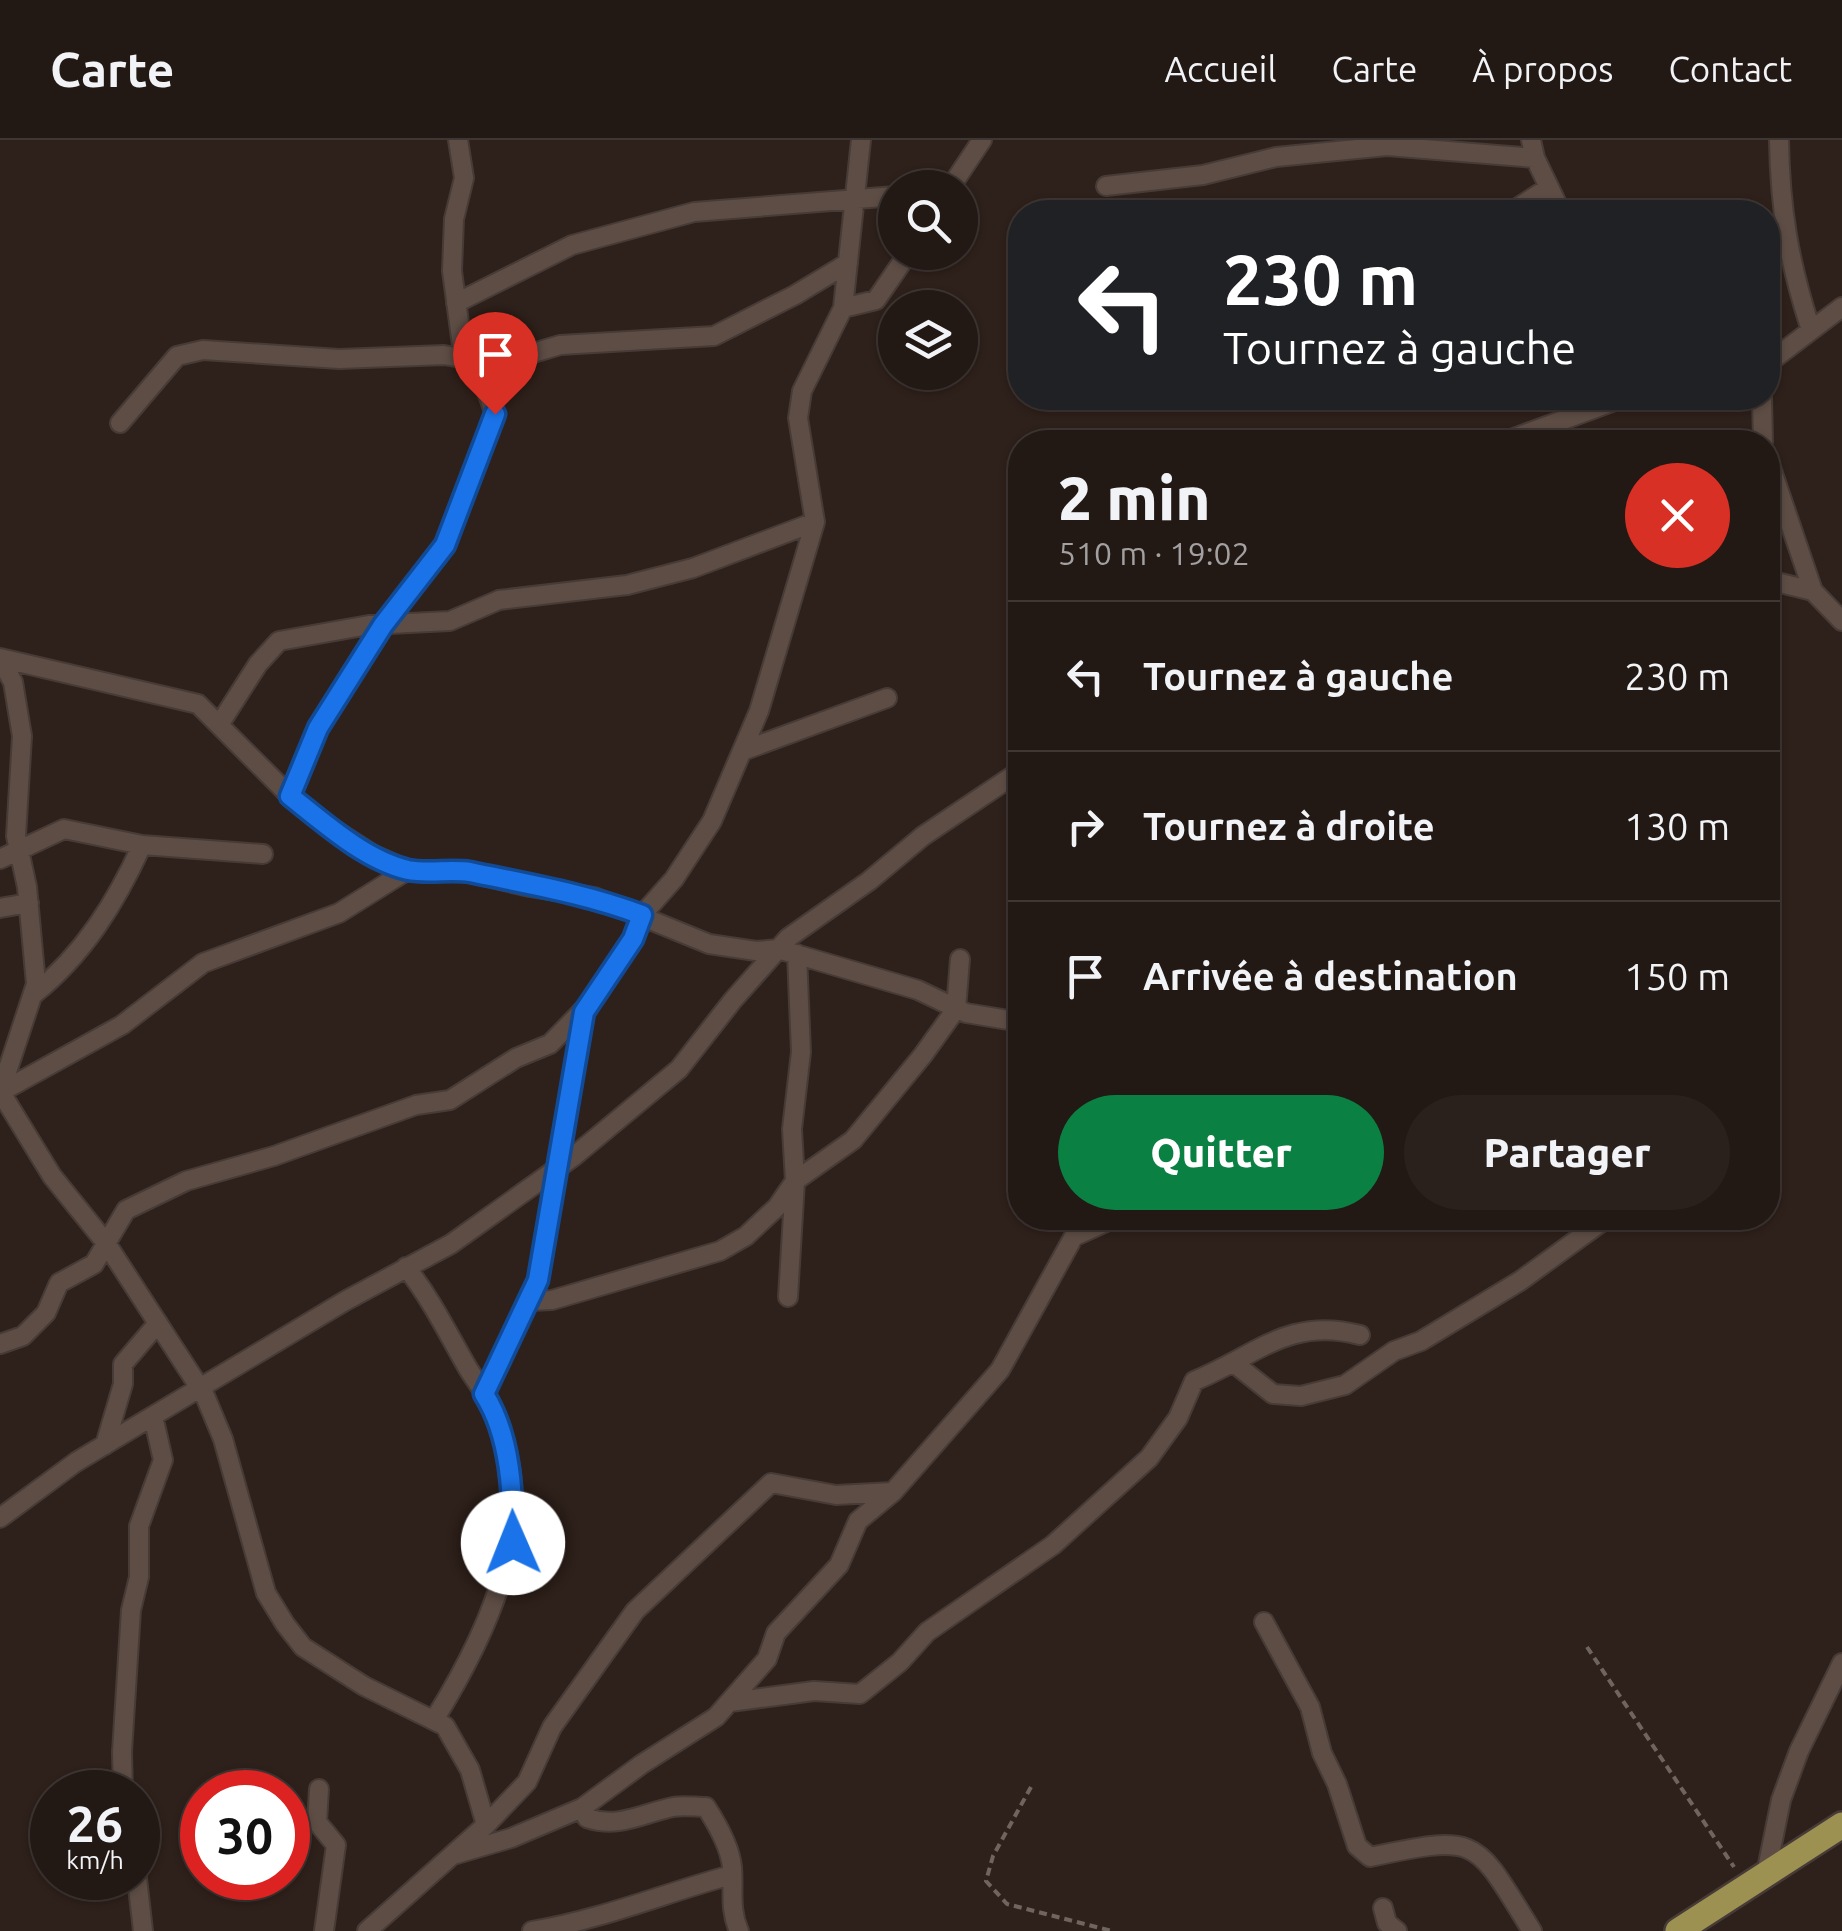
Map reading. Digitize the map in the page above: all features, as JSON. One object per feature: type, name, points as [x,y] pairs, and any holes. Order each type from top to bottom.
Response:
[{"type":"main road","points":[[1682,1930],[1842,1825]]},
{"type":"street","points":[[290,796],[318,728],[383,625],[445,545],[495,414],[462,345],[456,303],[452,271],[454,219],[464,178],[458,140]]},
{"type":"street","points":[[0,1344],[23,1336],[46,1313],[59,1283],[94,1264],[126,1210],[186,1181],[274,1156],[416,1105],[450,1100],[516,1058],[550,1044],[584,1012],[633,939],[642,915],[674,879],[712,821],[744,750],[815,522],[798,418],[802,391],[843,308],[862,140]]},
{"type":"street","points":[[962,170],[982,140]]},
{"type":"street","points":[[1779,140],[1780,200],[1789,262],[1810,328]]},
{"type":"street","points":[[1106,186],[1204,175],[1276,157],[1387,146],[1533,149],[1554,200]]},
{"type":"street","points":[[1530,200],[1548,188]]},
{"type":"street","points":[[456,303],[572,245],[623,229],[694,212],[878,197]]},
{"type":"street","points":[[120,423],[177,356],[203,350],[339,359],[444,355],[496,364],[560,345],[714,336],[796,295],[848,263]]},
{"type":"street","points":[[843,308],[876,300],[897,270]]},
{"type":"street","points":[[1780,353],[1842,306]]},
{"type":"street","points":[[1536,430],[1591,410]]},
{"type":"street","points":[[1780,495],[1812,591],[1842,621]]},
{"type":"street","points":[[219,725],[258,664],[279,641],[383,625],[450,621],[500,600],[628,584],[693,568],[815,522]]},
{"type":"street","points":[[1780,583],[1812,591]]},
{"type":"street","points":[[0,658],[198,704],[290,796],[372,854],[408,870],[466,872],[594,897],[709,944],[787,951],[918,990],[956,1009],[1008,1020]]},
{"type":"street","points":[[0,658],[13,682],[22,736],[19,848],[36,968],[34,994],[0,1092]]},
{"type":"street","points":[[744,750],[887,698]]},
{"type":"street","points":[[0,768],[22,765]]},
{"type":"street","points":[[4,1509],[153,1416],[450,1244],[557,1168],[679,1069],[787,951],[923,836],[1008,779]]},
{"type":"street","points":[[0,859],[64,829],[142,845],[263,854]]},
{"type":"street","points":[[34,994],[54,978],[97,928],[120,895],[142,845]]},
{"type":"street","points":[[0,1092],[122,1025],[203,963],[339,913],[408,870]]},
{"type":"street","points":[[0,908],[29,903]]},
{"type":"street","points":[[787,951],[802,1052],[792,1129],[796,1182],[788,1297]]},
{"type":"street","points":[[530,1301],[552,1300],[720,1252],[746,1236],[777,1207],[796,1182],[853,1140],[956,1009],[960,959]]},
{"type":"street","points":[[484,1394],[530,1301],[545,1248],[584,1012]]},
{"type":"street","points":[[0,1092],[52,1176],[106,1243],[200,1389],[223,1439],[266,1593],[285,1624],[304,1647],[364,1686],[445,1726],[464,1757],[486,1825]]},
{"type":"street","points":[[454,1855],[511,1838],[582,1808],[642,1764],[716,1718],[767,1658],[776,1633],[839,1565],[858,1521],[893,1492],[1000,1370],[1077,1230]]},
{"type":"street","points":[[1074,1236],[1088,1230]]},
{"type":"street","points":[[1235,1364],[1273,1394],[1300,1396],[1345,1385],[1394,1351],[1421,1341],[1520,1280],[1590,1230]]},
{"type":"street","points":[[406,1268],[434,1302],[484,1394],[504,1449],[513,1500],[513,1543],[469,1663],[434,1720]]},
{"type":"street","points":[[105,1446],[123,1384],[123,1364],[158,1323]]},
{"type":"street","points":[[730,1702],[814,1691],[860,1694],[900,1662],[927,1632],[1053,1545],[1149,1458],[1178,1418],[1194,1381],[1235,1364],[1285,1334],[1315,1327],[1360,1336]]},
{"type":"street","points":[[123,1770],[131,1610],[139,1576],[139,1526],[163,1460],[153,1416]]},
{"type":"street","points":[[368,1931],[486,1825],[526,1782],[552,1727],[635,1611],[771,1483],[836,1494],[893,1492]]},
{"type":"street","points":[[1264,1622],[1310,1707],[1322,1753],[1337,1784],[1357,1846],[1370,1857],[1444,1842],[1464,1846],[1489,1862],[1532,1931]]},
{"type":"street","points":[[1757,1880],[1793,1768],[1842,1663]]},
{"type":"street","points":[[319,1789],[317,1822],[336,1845],[324,1931]]},
{"type":"street","points":[[582,1808],[587,1818],[604,1824],[638,1819],[675,1806],[706,1807],[718,1826],[732,1864],[730,1894],[739,1931]]},
{"type":"street","points":[[532,1931],[580,1927],[656,1896],[732,1875]]},
{"type":"street","points":[[140,1900],[144,1931]]},
{"type":"street","points":[[1383,1908],[1387,1923],[1397,1931]]},
{"type":"path","points":[[1587,1647],[1757,1880]]},
{"type":"path","points":[[1031,1786],[994,1856],[986,1881],[1007,1904],[1112,1931]]},
{"type":"route","points":[[495,414],[445,545],[383,625],[318,728],[290,796],[372,854],[408,870],[466,872],[594,897],[642,915],[633,939],[584,1012],[538,1280],[484,1394],[504,1449],[513,1500],[513,1543]]}]
